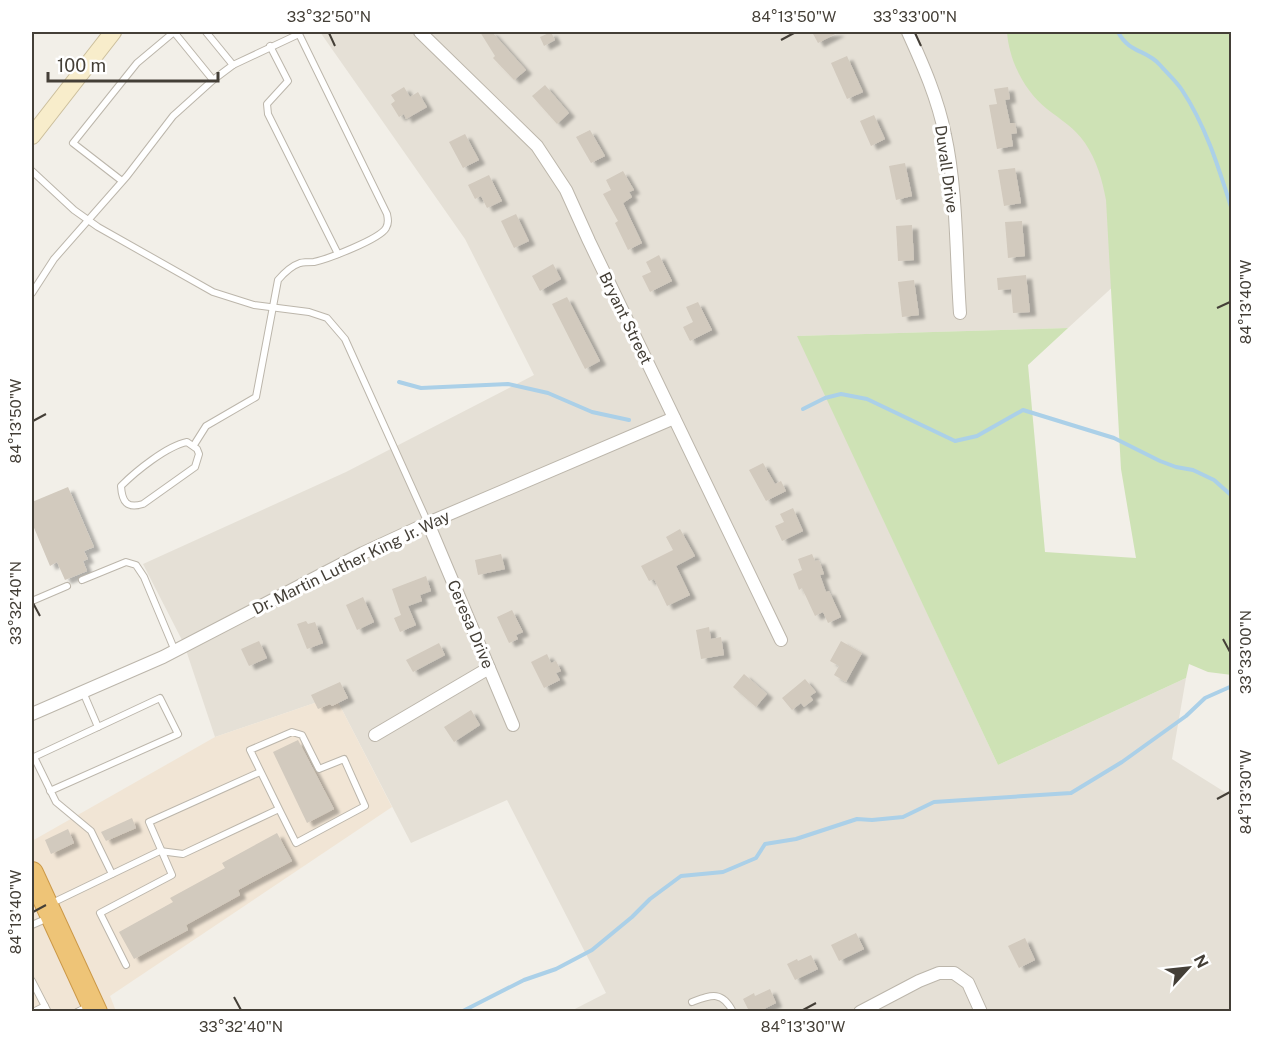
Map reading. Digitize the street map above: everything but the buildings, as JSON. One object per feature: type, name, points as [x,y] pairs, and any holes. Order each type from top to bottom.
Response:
[{"type":"highway","points":[[32,873],[43,916],[88,1009]]},
{"type":"street","points":[[32,136],[113,32]]},
{"type":"street","name":"Bryant Street","points":[[420,32],[537,147],[566,190],[781,640]]},
{"type":"street","name":"Duvall Drive","points":[[908,32],[929,80],[945,135],[951,184],[960,313]]},
{"type":"street","name":"Dr. Martin Luther King Jr. Way","points":[[32,714],[175,651],[363,553],[428,523],[674,418]]},
{"type":"street","name":"Ceresa Drive","points":[[428,523],[513,725]]},
{"type":"street","points":[[375,735],[489,668]]},
{"type":"street","points":[[860,1011],[919,981],[939,974],[954,974],[968,983],[981,1011]]},
{"type":"lane","points":[[122,181],[73,143],[137,63],[174,32],[213,80]]},
{"type":"lane","points":[[206,32],[233,65]]},
{"type":"lane","points":[[32,293],[54,259],[122,181],[173,116],[233,65],[299,32],[387,214],[388,223],[385,230],[338,254],[315,261],[302,262],[284,273],[278,280],[256,397],[206,426],[194,445]]},
{"type":"lane","points":[[270,46],[288,81],[267,104],[268,114],[338,254]]},
{"type":"lane","points":[[32,171],[74,210],[213,292],[229,299],[309,312],[327,318],[345,339],[428,523]]},
{"type":"lane","points":[[187,442],[194,445],[199,454],[195,467],[142,504],[134,507],[128,505],[121,493],[121,486],[125,482],[178,444],[187,442]]},
{"type":"lane","points":[[82,580],[126,562],[136,564],[144,577],[175,651]]},
{"type":"lane","points":[[32,601],[67,586]]},
{"type":"lane","points":[[83,692],[98,727]]},
{"type":"lane","points":[[50,791],[178,734],[160,698],[33,757],[50,791],[56,802],[91,831],[112,874]]},
{"type":"lane","points":[[296,733],[302,735],[319,770],[344,759],[365,806],[296,843],[279,809],[250,750],[296,733]]},
{"type":"lane","points":[[126,965],[100,912],[172,875],[149,822],[260,772]]},
{"type":"lane","points":[[43,916],[112,874],[160,851],[183,854],[279,809]]},
{"type":"lane","points":[[32,981],[46,1009],[33,1011]]},
{"type":"lane","points":[[692,1002],[709,996],[718,996],[728,1002],[733,1011]]},
{"type":"shaded area","points":[[320,32],[1098,32],[1178,227],[1068,328],[798,336],[998,765],[1186,678],[1172,759],[1231,796],[1231,1011],[571,1011],[606,993],[507,800],[411,843],[335,696],[215,737],[184,644],[143,564],[346,472],[534,375],[465,239]]},
{"type":"shaded area","points":[[335,696],[392,807],[110,996],[116,1011],[32,1011],[32,841],[215,737]]},
{"type":"green space","points":[[1007,32],[1231,32],[1232,675],[1208,672],[1189,664],[1186,678],[998,765],[797,336],[1068,328],[1028,365],[1045,552],[1136,558],[1121,469],[1106,200],[1103,185],[1093,157],[1085,143],[1072,129],[1039,102],[1025,84],[1014,64]]},
{"type":"waterway","points":[[1118,32],[1133,48],[1155,60],[1174,80],[1191,104],[1217,164],[1232,210]]},
{"type":"waterway","points":[[399,382],[421,388],[508,384],[548,393],[592,412],[629,420]]},
{"type":"waterway","points":[[803,409],[825,398],[841,394],[867,399],[955,441],[977,436],[1023,410],[1114,438],[1160,461],[1193,470],[1214,480],[1232,496]]},
{"type":"waterway","points":[[461,1012],[524,980],[556,969],[592,950],[650,899],[681,876],[723,872],[756,858],[765,844],[796,839],[857,819],[903,817],[934,802],[1071,793],[1122,762],[1186,716],[1205,698],[1232,686]]}]
